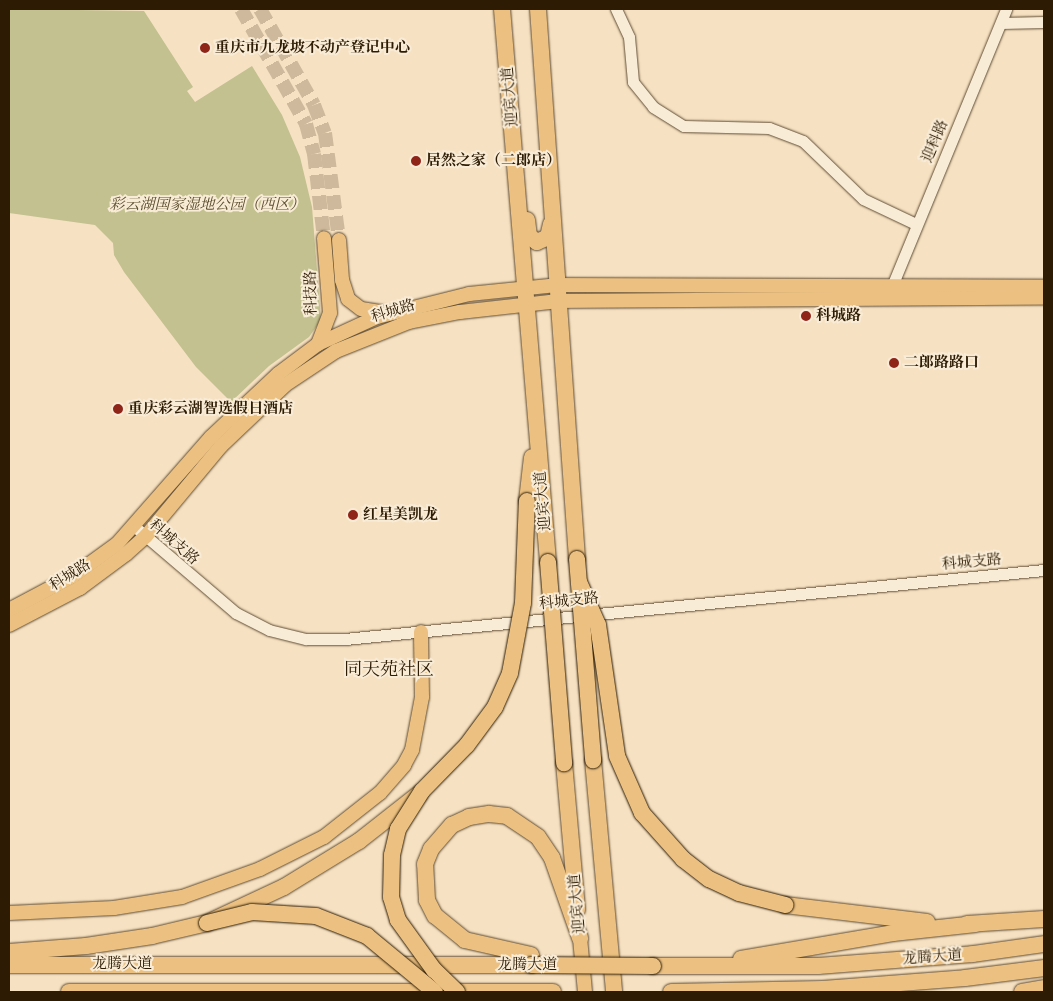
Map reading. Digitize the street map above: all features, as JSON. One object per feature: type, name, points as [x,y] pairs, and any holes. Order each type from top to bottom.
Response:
[{"type":"highway","name":"迎宾大道","points":[[502,9],[580,938]]},
{"type":"highway","name":"迎宾大道","points":[[538,9],[577,559],[614,992]]},
{"type":"highway","points":[[512,130],[521,160],[531,239],[536,242],[546,240],[552,219]]},
{"type":"highway","points":[[207,923],[284,887],[359,841],[422,792],[467,745],[495,707],[510,673],[523,603],[527,501],[536,425]]},
{"type":"highway","points":[[579,582],[598,625],[617,756],[642,813],[678,854],[709,879],[739,892],[785,905],[923,922],[976,924]]},
{"type":"highway","points":[[422,792],[398,829],[390,875],[391,898],[398,920],[412,942],[457,992]]},
{"type":"highway","points":[[531,960],[482,946],[447,928],[427,900],[425,864],[431,849],[452,825],[469,816],[489,814],[507,816],[538,838],[552,858],[580,938]]},
{"type":"highway","points":[[9,952],[114,942],[252,912],[316,916],[366,936],[435,992]]},
{"type":"highway","points":[[697,966],[893,933],[1044,919]]},
{"type":"highway","name":"龙腾大道","points":[[9,965],[531,960],[601,966],[818,966],[973,954],[1044,944]]},
{"type":"highway","name":"龙腾大道","points":[[671,992],[823,989],[965,978],[1044,968]]},
{"type":"highway","points":[[1022,992],[1044,988]]},
{"type":"highway","points":[[157,990],[176,992]]},
{"type":"highway","name":"龙腾大道","points":[[69,992],[157,990],[553,992]]},
{"type":"main road","name":"科技路","points":[[318,344],[330,313],[324,238]]},
{"type":"main road","points":[[339,240],[342,280],[348,298],[361,309],[390,313]]},
{"type":"main road","name":"科城路","points":[[9,610],[78,572],[117,544],[232,415],[278,374],[318,344],[390,313],[469,294],[526,295],[892,286],[1044,287]]},
{"type":"main road","name":"科城路","points":[[558,293],[1044,298]]},
{"type":"main road","name":"科城路","points":[[9,625],[88,584],[146,536],[241,426],[285,385],[320,359],[358,339],[409,322],[526,295]]},
{"type":"main road","points":[[9,913],[114,908],[182,896],[260,869],[331,832],[380,793],[404,765],[412,750],[422,697],[421,632]]},
{"type":"main road","name":"迎宾大道","points":[[580,938],[586,992]]},
{"type":"street","points":[[616,9],[628,37],[633,82],[653,107],[684,126],[769,128],[803,141],[863,199],[916,224]]},
{"type":"street","name":"迎科路","points":[[892,286],[1006,9]]},
{"type":"street","points":[[1001,23],[1044,22]]},
{"type":"street","name":"科城支路","points":[[134,526],[221,602],[268,630],[306,640],[421,632],[1044,570]]},
{"type":"green space","name":"彩云湖国家湿地公园（西区）","points":[[9,9],[144,11],[193,87],[187,91],[195,102],[252,66],[282,115],[300,157],[312,207],[321,320],[309,337],[269,366],[231,402],[196,367],[124,272],[114,255],[113,243],[95,225],[9,213]]},
{"type":"tunnel","points":[[241,9],[306,124],[314,154],[324,238]]},
{"type":"tunnel","points":[[260,9],[314,105],[325,133],[339,240]]},
{"type":"place","name":"重庆市九龙坡不动产登记中心","points":[[205,48]]},
{"type":"place","name":"居然之家（二郎店）","points":[[416,161]]},
{"type":"place","name":"科城路","points":[[806,316]]},
{"type":"place","name":"二郎路路口","points":[[894,363]]},
{"type":"place","name":"重庆彩云湖智选假日酒店","points":[[118,409]]},
{"type":"place","name":"红星美凯龙","points":[[353,515]]},
{"type":"district","name":"同天苑社区","points":[[389,670]]}]
